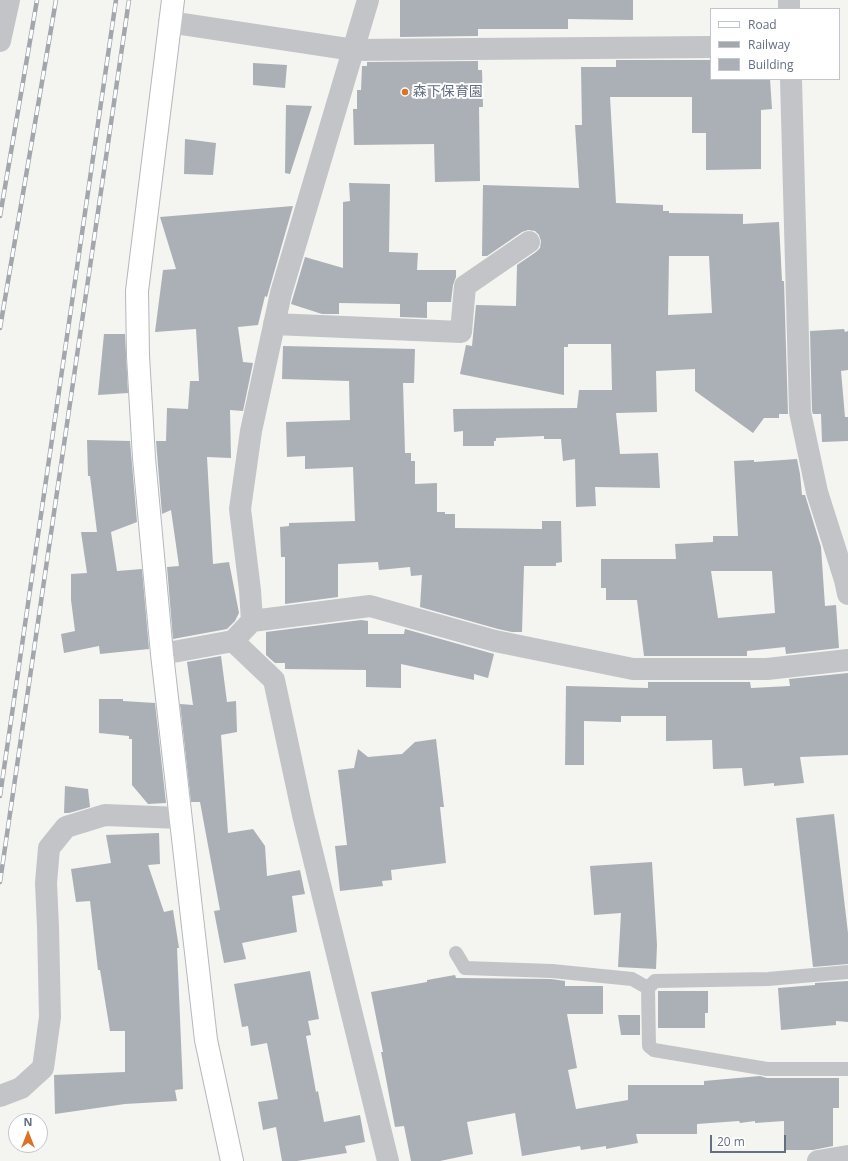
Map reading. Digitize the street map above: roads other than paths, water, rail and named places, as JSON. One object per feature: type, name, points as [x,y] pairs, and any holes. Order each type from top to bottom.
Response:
[{"type":"street","points":[[0,41],[9,0]]},
{"type":"street","points":[[173,0],[169,22],[137,291],[138,356],[144,458],[162,654],[180,818],[206,1040],[232,1161]]},
{"type":"street","points":[[252,621],[250,590],[240,509],[251,431],[283,285],[368,0]]},
{"type":"street","points":[[169,22],[354,50],[710,47]]},
{"type":"street","points":[[791,80],[800,412],[817,492],[845,580],[848,594]]},
{"type":"street","points":[[274,324],[461,332],[465,286],[529,242]]},
{"type":"street","points":[[162,654],[232,641],[252,621],[370,606],[495,641],[632,669],[767,669],[848,660]]},
{"type":"street","points":[[232,641],[274,680],[303,815],[388,1161]]},
{"type":"street","points":[[0,1096],[21,1088],[43,1068],[50,1017],[46,883],[49,848],[66,827],[105,815],[180,818]]},
{"type":"street","points":[[818,1161],[848,1156]]},
{"type":"lane","points":[[456,953],[465,968],[552,971],[632,979],[648,988]]},
{"type":"lane","points":[[848,972],[768,979],[655,981],[648,988],[649,1046],[654,1050],[767,1069],[848,1068]]},
{"type":"railway","points":[[0,216],[37,0]]},
{"type":"railway","points":[[0,328],[56,0]]},
{"type":"railway","points":[[0,796],[116,0]]},
{"type":"railway","points":[[0,882],[129,0]]},
{"type":"place","name":"森下保育園","points":[[405,92]]}]
